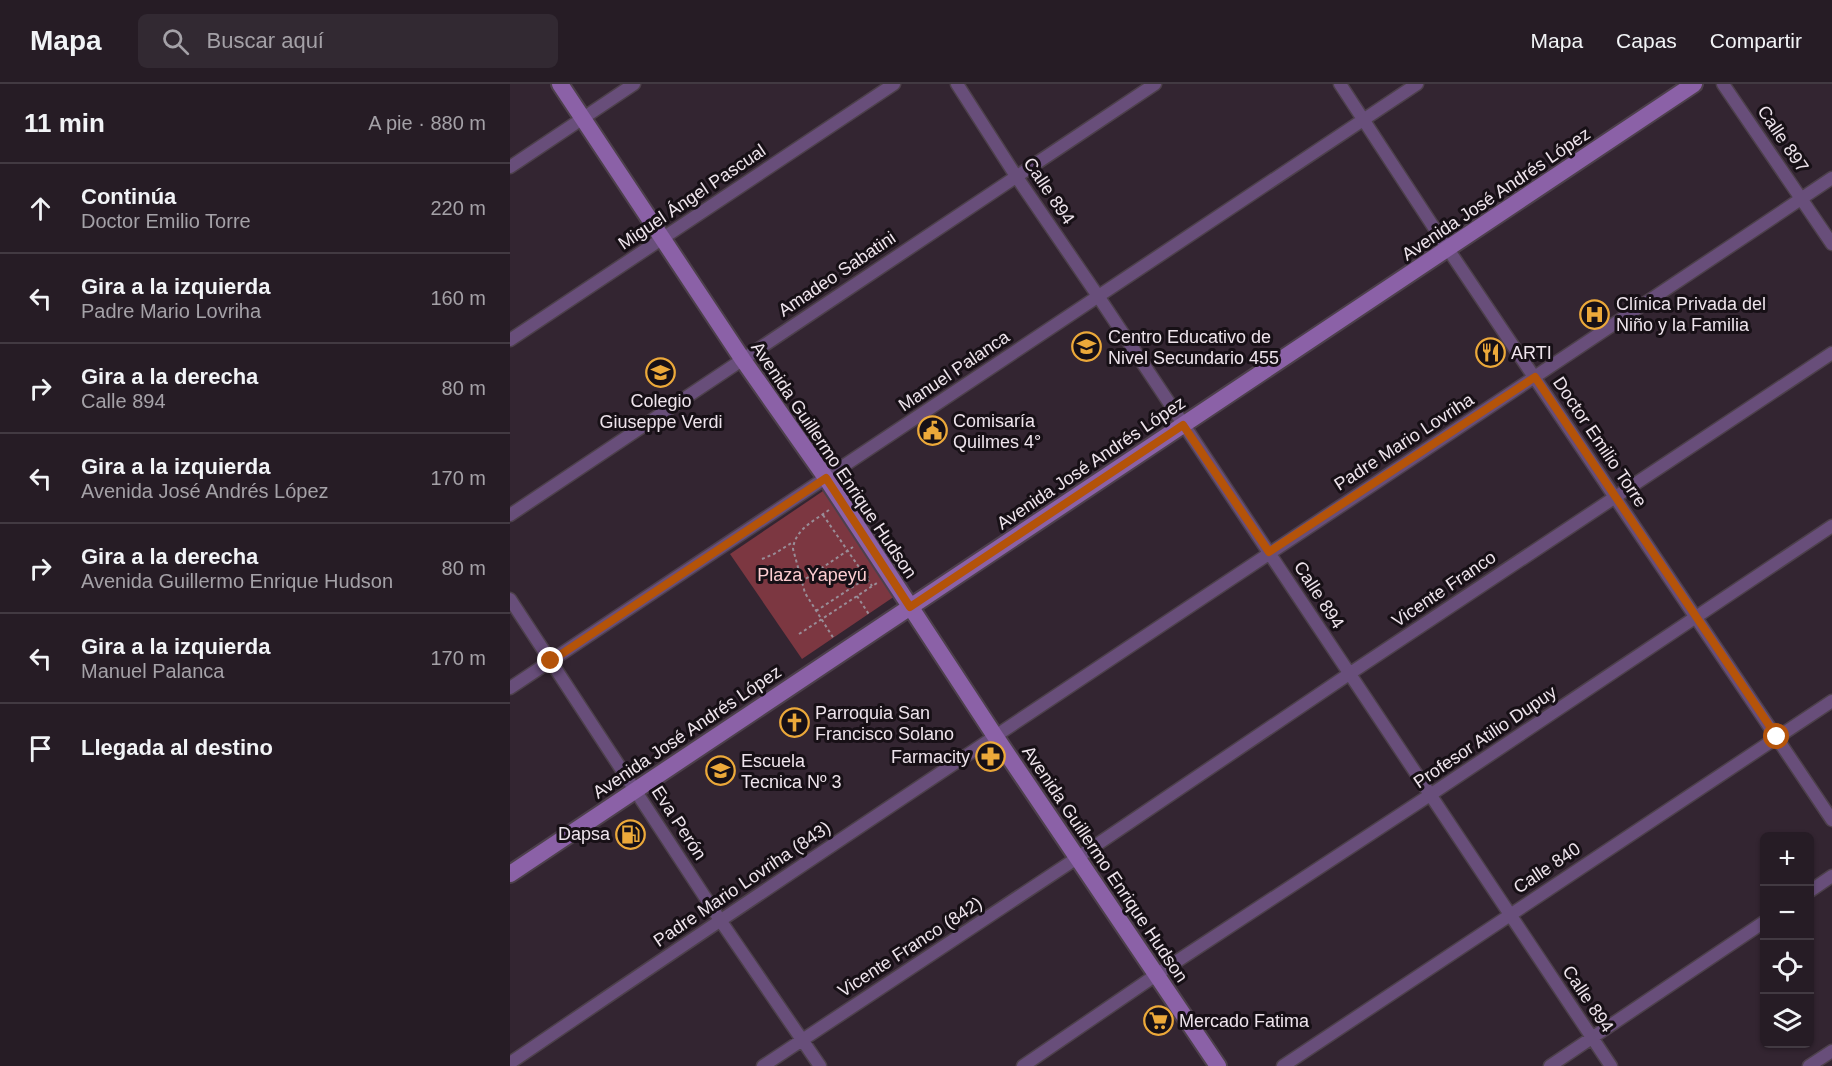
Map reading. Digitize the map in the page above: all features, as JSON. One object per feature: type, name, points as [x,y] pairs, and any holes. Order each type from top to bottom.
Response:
[{"type":"main road","name":"Avenida Guillermo Enrique Hudson","points":[[560,84],[1218,1066]]},
{"type":"main road","name":"Avenida José Andrés López","points":[[510,874],[1694,84]]},
{"type":"street","points":[[510,167],[634,84]]},
{"type":"street","name":"Miguel Ángel Pascual","points":[[510,340],[894,84]]},
{"type":"street","name":"Calle 894","points":[[957,84],[1016,176],[1611,1066]]},
{"type":"street","name":"Amadeo Sabatini","points":[[510,515],[1155,84]]},
{"type":"street","name":"Doctor Emilio Torre","points":[[1340,84],[1448,249],[1832,820]]},
{"type":"street","name":"Manuel Palanca","points":[[510,688],[1417,84]]},
{"type":"street","name":"Calle 897","points":[[1723,84],[1832,244]]},
{"type":"street","name":"Padre Mario Lovriha","points":[[995,736],[1832,178]]},
{"type":"street","name":"Vicente Franco","points":[[1077,858],[1832,352]]},
{"type":"street","name":"Profesor Atilio Dupuy","points":[[1023,1066],[1156,975],[1832,526]]},
{"type":"street","name":"Eva Perón","points":[[510,599],[720,920],[820,1066]]},
{"type":"street","name":"Calle 840","points":[[1283,1066],[1832,701]]},
{"type":"street","name":"Padre Mario Lovriha (843)","points":[[510,1064],[995,736]]},
{"type":"street","name":"Vicente Franco (842)","points":[[763,1066],[1077,858]]},
{"type":"street","points":[[1814,888],[1832,876]]},
{"type":"street","points":[[1550,1066],[1760,925]]},
{"type":"street","points":[[1809,1066],[1832,1051]]},
{"type":"path","points":[[841,502],[798,532],[793,549],[805,593],[843,652]]},
{"type":"path","points":[[823,515],[872,586]]},
{"type":"path","points":[[801,582],[866,539]]},
{"type":"path","points":[[762,559],[794,542]]},
{"type":"path","points":[[815,611],[867,578],[886,571]]},
{"type":"path","points":[[799,634],[872,586],[886,571]]},
{"type":"path","points":[[857,596],[878,629]]},
{"type":"green space","name":"Plaza Yapeyú","points":[[823,491],[895,596],[802,659],[730,554]]},
{"type":"place","name":"Clínica Privada del Niño y la Familia","points":[[1595,314]]},
{"type":"place","name":"Centro Educativo de Nivel Secundario 455","points":[[1087,347]]},
{"type":"place","name":"ARTI","points":[[1490,353]]},
{"type":"place","name":"Colegio Giuseppe Verdi","points":[[661,372]]},
{"type":"place","name":"Comisaría Quilmes 4°","points":[[932,431]]},
{"type":"place","name":"Parroquia San Francisco Solano","points":[[794,723]]},
{"type":"place","name":"Farmacity","points":[[991,757]]},
{"type":"place","name":"Escuela Tecnica Nº 3","points":[[720,771]]},
{"type":"place","name":"Dapsa","points":[[631,834]]},
{"type":"place","name":"Mercado Fatima","points":[[1158,1021]]},
{"type":"route","points":[[551,661],[826,478],[910,607],[1183,425],[1269,552],[1535,377],[1777,737]]}]
